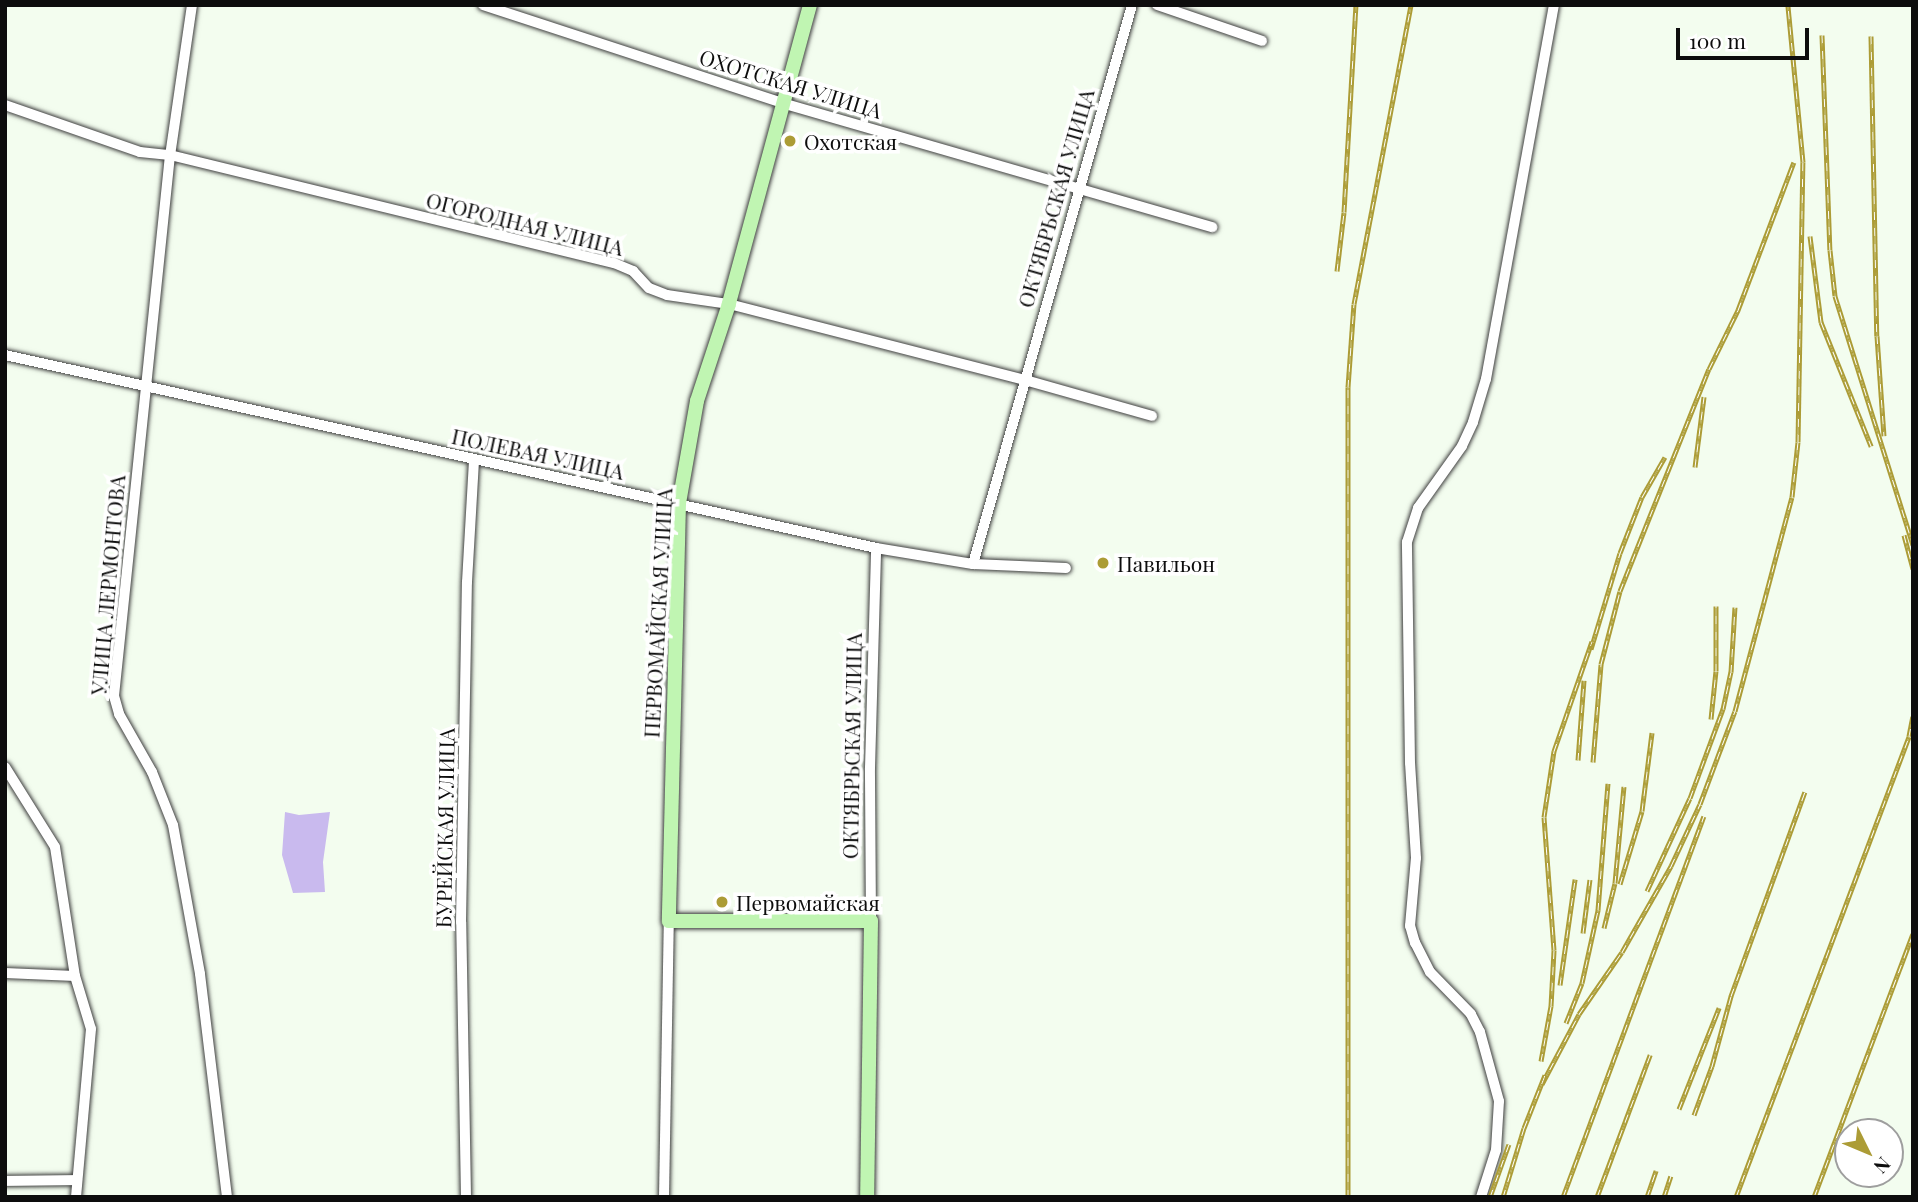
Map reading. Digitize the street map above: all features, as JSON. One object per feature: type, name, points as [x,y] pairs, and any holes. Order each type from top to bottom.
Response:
[{"type":"main road","name":"ПЕРВОМАЙСКАЯ УЛИЦА","points":[[669,921],[680,503],[697,401],[729,304],[810,5]]},
{"type":"main road","points":[[669,921],[871,921]]},
{"type":"main road","name":"ОКТЯБРЬСКАЯ УЛИЦА","points":[[867,1197],[871,921]]},
{"type":"street","name":"УЛИЦА ЛЕРМОНТОВА","points":[[192,5],[170,155],[114,695],[119,714],[152,772],[173,825],[200,974],[227,1197]]},
{"type":"street","name":"ОХОТСКАЯ УЛИЦА","points":[[483,5],[782,103],[1081,187],[1212,227]]},
{"type":"street","name":"ОКТЯБРЬСКАЯ УЛИЦА","points":[[973,564],[1132,5]]},
{"type":"street","points":[[1157,5],[1262,41]]},
{"type":"street","points":[[1481,1197],[1496,1150],[1499,1101],[1480,1032],[1471,1014],[1430,972],[1415,943],[1410,926],[1416,858],[1410,763],[1407,542],[1418,508],[1462,446],[1474,422],[1486,379],[1553,5]]},
{"type":"street","name":"ОГОРОДНАЯ УЛИЦА","points":[[5,106],[140,152],[170,155],[614,263],[633,271],[649,288],[667,295],[729,304],[1025,380],[1152,416]]},
{"type":"street","name":"ПОЛЕВАЯ УЛИЦА","points":[[5,355],[876,548],[973,564],[1066,568]]},
{"type":"street","name":"БУРЕЙСКАЯ УЛИЦА","points":[[466,1197],[461,922],[467,582],[474,459]]},
{"type":"street","name":"ОКТЯБРЬСКАЯ УЛИЦА","points":[[871,921],[870,768],[876,548]]},
{"type":"street","points":[[5,767],[53,841],[75,976],[88,1016],[91,1041],[76,1197]]},
{"type":"street","name":"ПЕРВОМАЙСКАЯ УЛИЦА","points":[[664,1197],[669,921]]},
{"type":"street","points":[[5,974],[75,976]]},
{"type":"street","points":[[5,1181],[76,1180]]},
{"type":"shaded area","points":[[285,812],[299,815],[330,812],[323,862],[325,892],[293,893],[282,855]]},
{"type":"railway","points":[[1337,271],[1344,212],[1356,5]]},
{"type":"railway","points":[[1348,1197],[1348,387],[1354,304],[1411,5]]},
{"type":"railway","points":[[1542,1084],[1579,1014],[1622,952],[1671,866],[1700,804],[1735,711],[1792,497],[1798,442],[1803,162],[1788,5]]},
{"type":"railway","points":[[1822,35],[1830,250],[1835,296],[1913,545]]},
{"type":"railway","points":[[1871,36],[1877,336],[1884,436]]},
{"type":"railway","points":[[1593,762],[1601,664],[1620,591],[1709,369],[1738,310],[1794,162]]},
{"type":"railway","points":[[1810,236],[1821,322],[1871,446]]},
{"type":"railway","points":[[1695,467],[1704,397]]},
{"type":"railway","points":[[1591,649],[1620,553],[1642,497],[1665,457]]},
{"type":"railway","points":[[1904,535],[1913,569]]},
{"type":"railway","points":[[1711,719],[1716,671],[1716,606]]},
{"type":"railway","points":[[1647,891],[1690,798],[1723,709],[1731,672],[1735,607]]},
{"type":"railway","points":[[1541,1061],[1551,1006],[1554,950],[1544,817],[1554,751],[1592,641]]},
{"type":"railway","points":[[1578,760],[1584,680]]},
{"type":"railway","points":[[1736,1197],[1909,736],[1913,716]]},
{"type":"railway","points":[[1620,884],[1642,811],[1652,733]]},
{"type":"railway","points":[[1566,1023],[1582,983],[1598,910],[1608,783]]},
{"type":"railway","points":[[1604,928],[1615,883],[1624,786]]},
{"type":"railway","points":[[1694,1115],[1712,1066],[1731,996],[1805,792]]},
{"type":"railway","points":[[1563,1197],[1704,816]]},
{"type":"railway","points":[[1560,985],[1575,879]]},
{"type":"railway","points":[[1583,933],[1590,879]]},
{"type":"railway","points":[[1814,1197],[1913,934]]},
{"type":"railway","points":[[1679,1109],[1719,1008]]},
{"type":"railway","points":[[1597,1197],[1650,1055]]},
{"type":"railway","points":[[1503,1197],[1524,1128],[1545,1075]]},
{"type":"railway","points":[[1490,1197],[1509,1144]]},
{"type":"railway","points":[[1647,1197],[1656,1171]]},
{"type":"railway","points":[[1664,1197],[1671,1176]]},
{"type":"place","name":"Охотская","points":[[790,141]]},
{"type":"place","name":"Павильон","points":[[1103,563]]},
{"type":"place","name":"Первомайская","points":[[722,902]]}]
